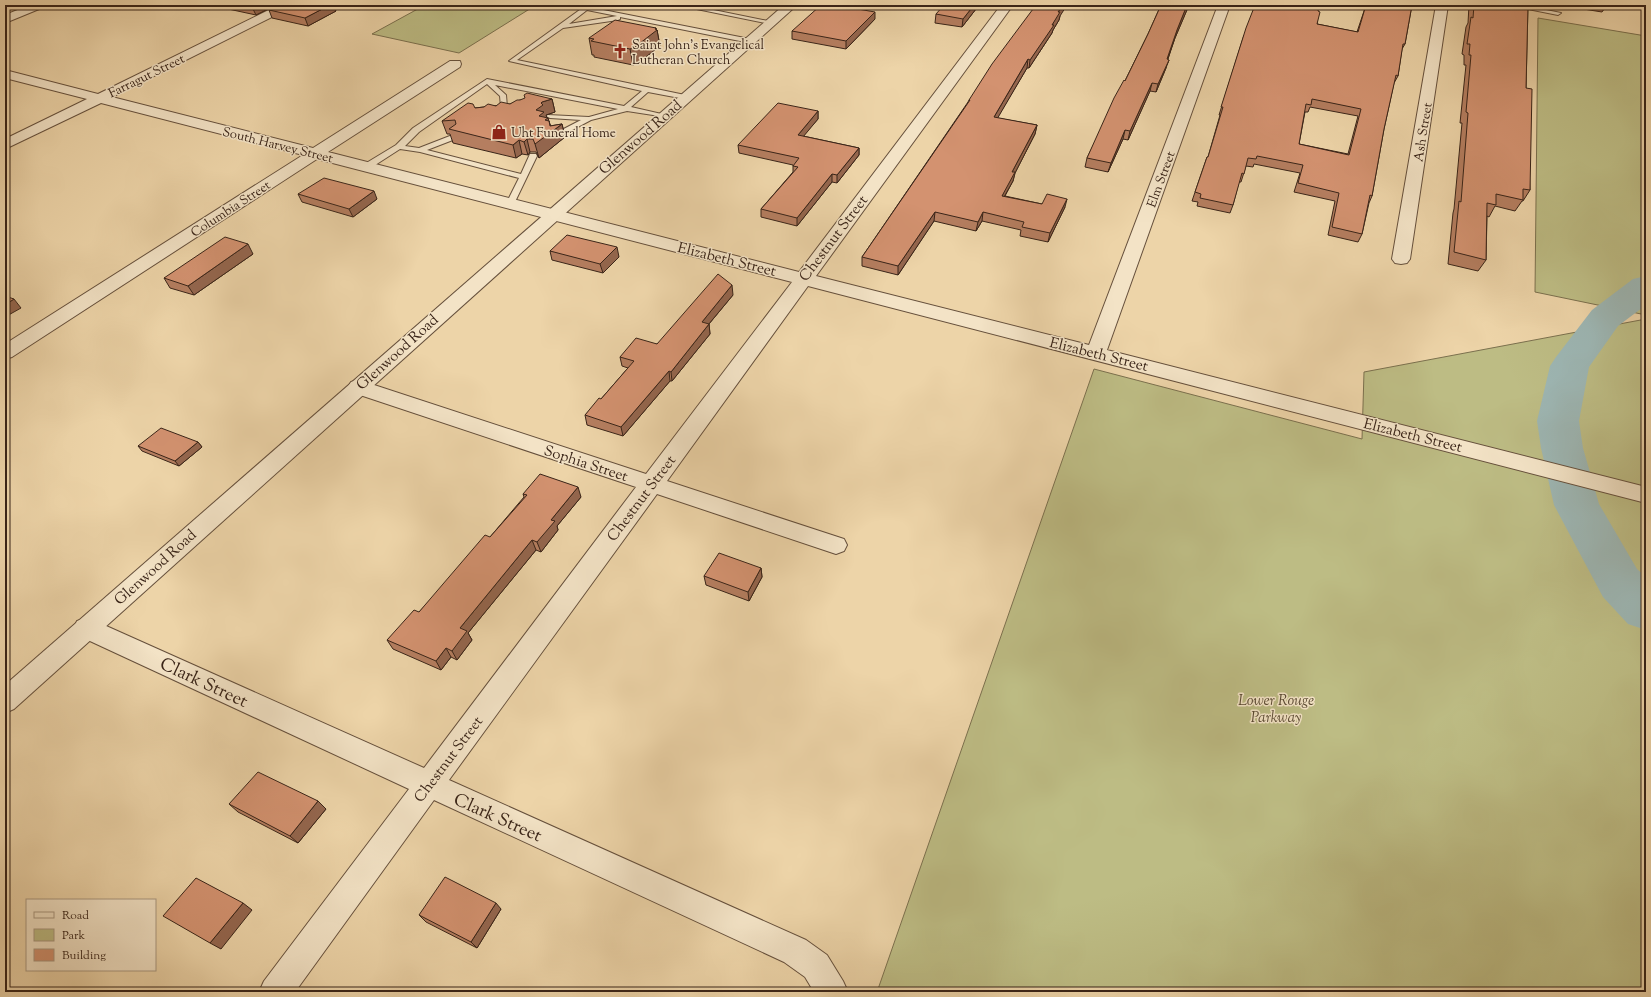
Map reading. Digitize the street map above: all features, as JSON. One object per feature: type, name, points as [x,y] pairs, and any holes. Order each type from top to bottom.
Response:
[{"type":"street","points":[[5,19],[40,5]]},
{"type":"street","name":"Farragut Street","points":[[5,145],[288,5]]},
{"type":"street","name":"Glenwood Road","points":[[5,701],[685,97],[791,5]]},
{"type":"street","name":"Chestnut Street","points":[[275,992],[1007,5]]},
{"type":"street","name":"Elm Street","points":[[1096,353],[1224,5]]},
{"type":"street","name":"Ash Street","points":[[1401,258],[1442,5]]},
{"type":"street","name":"Columbia Street","points":[[5,353],[455,64]]},
{"type":"street","name":"South Harvey Street","points":[[5,74],[552,215]]},
{"type":"street","name":"Elizabeth Street","points":[[552,215],[804,278],[1646,495]]},
{"type":"street","name":"Sophia Street","points":[[358,387],[836,545]]},
{"type":"street","name":"Clark Street","points":[[86,628],[795,952],[816,966],[832,992]]},
{"type":"lane","points":[[569,5],[750,41]]},
{"type":"lane","points":[[680,5],[770,22]]},
{"type":"lane","points":[[1510,5],[1558,13]]},
{"type":"lane","points":[[585,9],[512,61],[685,97]]},
{"type":"lane","points":[[561,26],[625,17]]},
{"type":"lane","points":[[487,81],[503,95],[504,108]]},
{"type":"lane","points":[[366,167],[399,147],[416,130],[487,81],[664,116]]},
{"type":"lane","points":[[557,136],[589,119],[625,109],[647,90]]},
{"type":"lane","points":[[550,116],[589,119]]},
{"type":"lane","points":[[420,150],[455,136]]},
{"type":"lane","points":[[399,147],[420,150],[523,177]]},
{"type":"lane","points":[[510,204],[533,156]]},
{"type":"green space","points":[[425,5],[536,5],[459,53],[372,34]]},
{"type":"green space","points":[[1538,18],[1646,36],[1646,315],[1535,292]]},
{"type":"green space","name":"Lower Rouge Parkway","points":[[1646,319],[1646,992],[877,992],[1094,369],[1362,439],[1364,372]]},
{"type":"building","points":[[244,5],[255,5],[252,7]]},
{"type":"building","points":[[279,5],[330,5],[305,18],[269,10]]},
{"type":"building","points":[[821,5],[835,5],[875,12],[846,41],[792,31]]},
{"type":"building","points":[[944,5],[974,5],[963,19],[936,14]]},
{"type":"building","points":[[1036,5],[1063,5],[1052,25],[1054,25],[1030,60],[1028,59],[994,117],[1037,125],[1012,172],[1015,172],[1002,196],[1042,204],[1047,194],[1067,199],[1050,233],[1022,227],[1024,222],[983,212],[978,222],[935,212],[898,266],[862,257],[970,100],[992,64]]},
{"type":"building","points":[[1161,5],[1187,5],[1167,59],[1169,60],[1158,84],[1152,83],[1130,131],[1125,130],[1111,163],[1087,158],[1114,98],[1124,80],[1125,81]]},
{"type":"building","points":[[1255,5],[1319,5],[1318,11],[1320,12],[1317,24],[1358,32],[1366,5],[1412,5],[1405,44],[1403,44],[1398,76],[1396,75],[1384,129],[1372,196],[1370,195],[1362,234],[1332,227],[1339,193],[1298,183],[1303,165],[1257,156],[1256,159],[1248,158],[1233,205],[1200,198],[1201,194],[1195,192],[1208,157],[1223,107],[1221,107],[1246,28]],"holes":[[[1312,99],[1361,109],[1349,155],[1299,144],[1306,104],[1311,105]]]},
{"type":"building","points":[[1474,5],[1528,5],[1526,88],[1532,89],[1530,190],[1523,189],[1523,200],[1496,194],[1496,205],[1487,203],[1486,260],[1454,252],[1459,201],[1461,202],[1468,113],[1466,112],[1471,55],[1469,55],[1470,44],[1467,44],[1471,17],[1473,18]]},
{"type":"building","points":[[615,20],[656,28],[655,29],[657,30],[635,47],[630,49],[591,41],[594,39],[589,38]]},
{"type":"building","points":[[527,93],[552,99],[542,102],[541,103],[543,105],[536,110],[544,112],[539,116],[548,118],[545,120],[549,121],[550,126],[562,124],[535,144],[533,139],[527,139],[524,142],[519,140],[513,145],[449,129],[456,124],[455,120],[442,121],[468,103],[473,104],[475,108],[484,107],[488,104],[496,106],[501,102],[510,104],[525,98],[524,95]]},
{"type":"building","points":[[778,103],[818,111],[798,135],[859,148],[837,175],[832,174],[797,218],[761,209],[798,167],[793,166],[799,158],[738,145]]},
{"type":"building","points":[[324,178],[374,191],[349,209],[298,194]]},
{"type":"building","points":[[567,235],[617,247],[600,264],[550,251]]},
{"type":"building","points":[[225,237],[248,244],[188,286],[164,278]]},
{"type":"building","points":[[718,274],[732,285],[702,322],[709,324],[671,372],[669,371],[621,427],[585,415],[634,361],[620,357],[636,338],[657,344]]},
{"type":"building","points":[[5,296],[14,299],[5,305]]},
{"type":"building","points":[[161,428],[198,442],[175,461],[138,446]]},
{"type":"building","points":[[540,474],[578,487],[551,520],[555,521],[537,542],[532,540],[460,628],[467,631],[452,651],[446,648],[436,661],[387,640],[414,610],[419,612],[485,535],[490,537],[527,495],[523,494]]},
{"type":"building","points":[[719,553],[761,568],[748,592],[704,576]]},
{"type":"building","points":[[258,772],[318,801],[290,836],[229,804]]},
{"type":"building","points":[[445,877],[496,903],[471,942],[419,915]]},
{"type":"building","points":[[196,878],[243,903],[210,943],[163,916]]},
{"type":"waterway","points":[[1646,287],[1605,318],[1570,366],[1558,421],[1562,448],[1577,505],[1620,583],[1646,609]]},
{"type":"place","name":"Saint John's Evangelical Lutheran Church","points":[[620,51]]},
{"type":"place","name":"Uht Funeral Home","points":[[499,132]]}]
